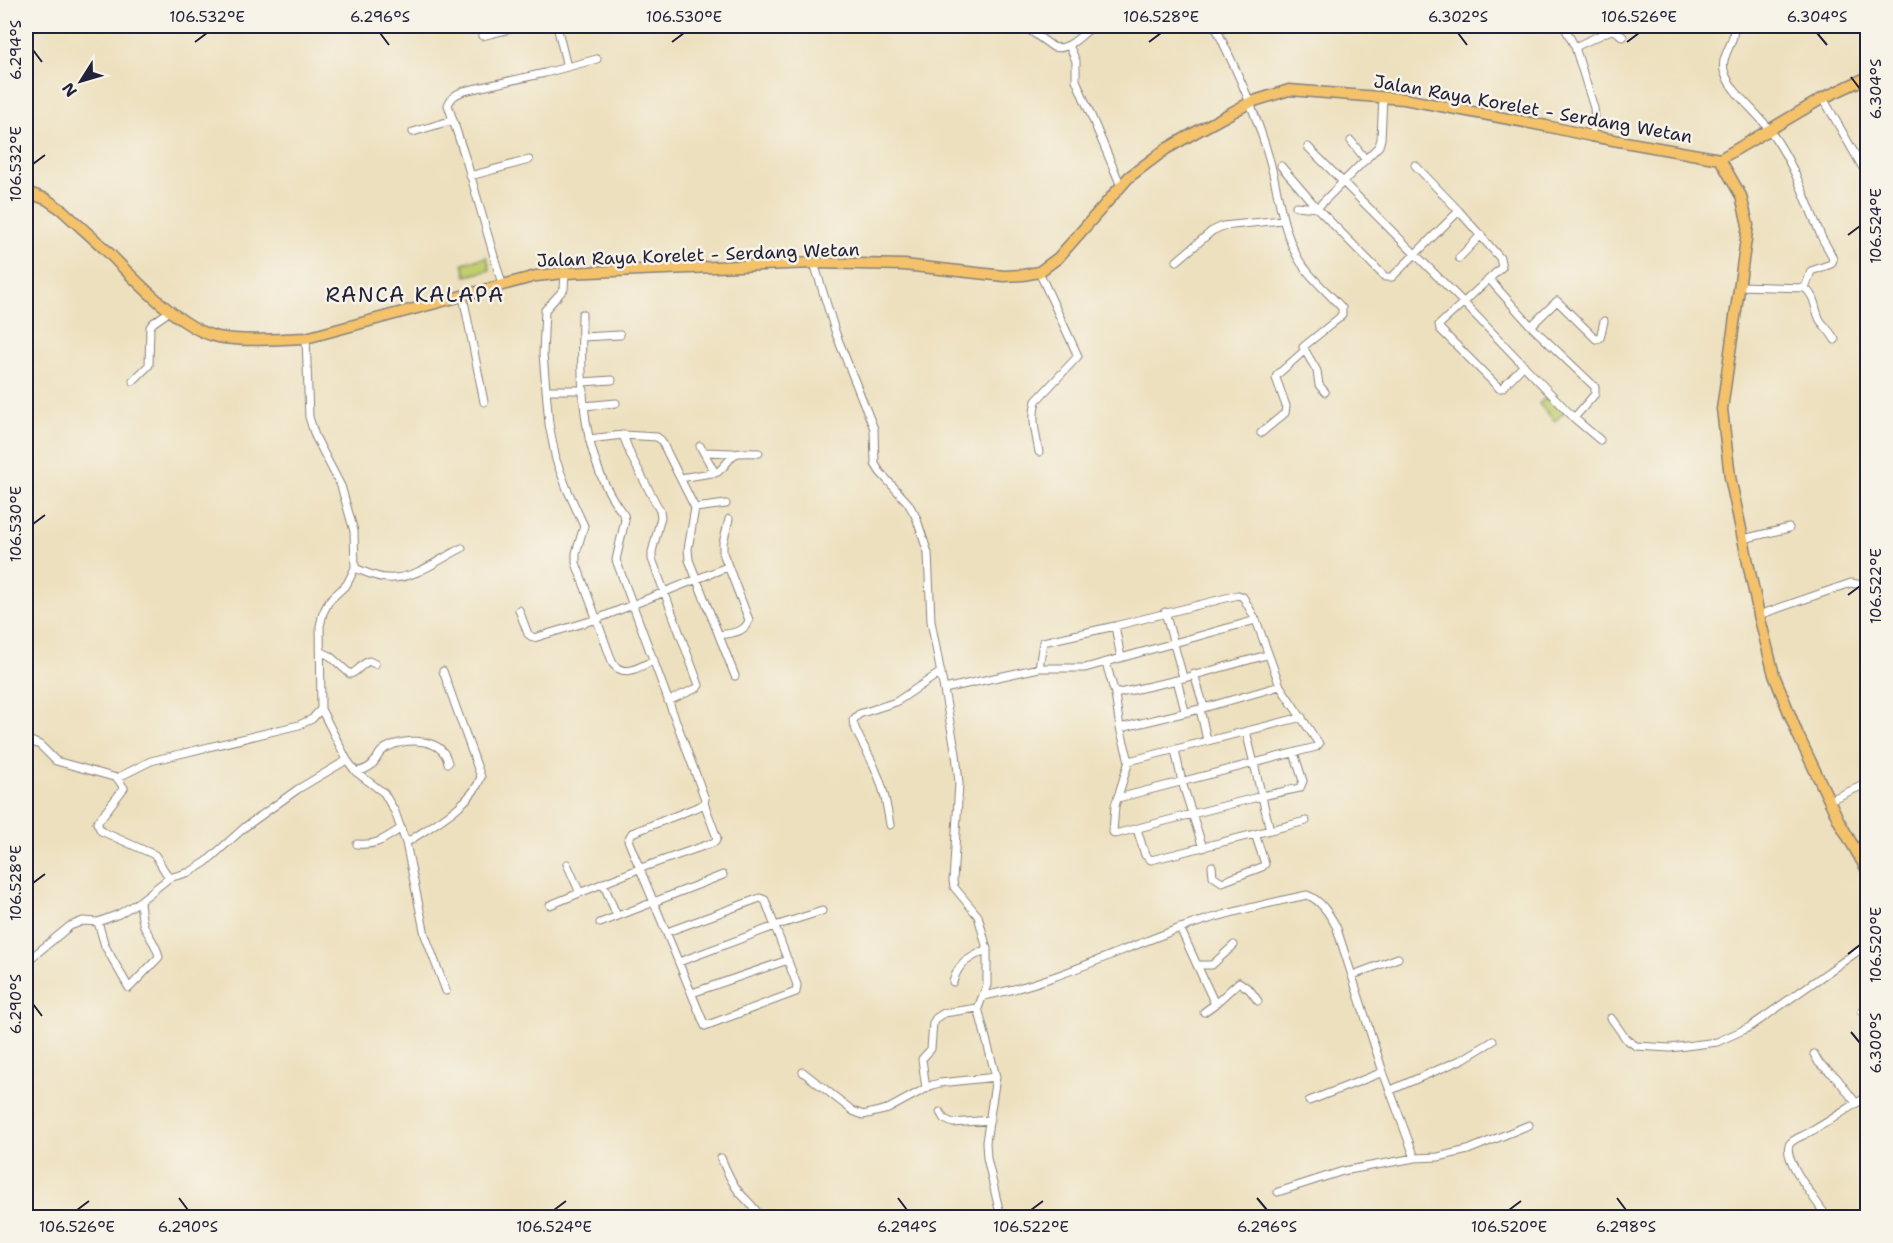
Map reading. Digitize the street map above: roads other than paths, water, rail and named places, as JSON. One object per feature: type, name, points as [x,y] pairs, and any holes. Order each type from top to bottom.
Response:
[{"type":"main road","points":[[1868,77],[1823,98],[1720,159],[1741,196],[1748,225],[1722,409],[1730,477],[1774,675],[1798,735],[1839,821],[1868,872]]},
{"type":"main road","name":"Jalan Raya Korelet - Serdang Wetan","points":[[26,192],[45,199],[62,210],[170,310],[190,324],[216,336],[244,340],[306,338],[502,284],[536,276],[565,273],[635,272],[814,263],[904,265],[1004,276],[1039,272],[1058,258],[1136,171],[1166,149],[1251,102],[1289,90],[1383,97],[1720,159]]},
{"type":"street","points":[[482,36],[522,26]]},
{"type":"street","points":[[557,26],[567,67]]},
{"type":"street","points":[[1024,26],[1056,48],[1069,45],[1093,26]]},
{"type":"street","points":[[1215,26],[1251,102],[1270,160],[1282,220],[1300,260],[1342,310],[1339,318],[1306,343],[1304,351],[1277,375],[1286,406],[1285,413],[1261,433]]},
{"type":"street","points":[[1564,26],[1575,48],[1594,111],[1591,136]]},
{"type":"street","points":[[1733,26],[1735,34],[1723,62],[1724,72],[1746,103],[1770,130],[1790,161],[1833,261],[1831,264],[1813,269],[1805,288]]},
{"type":"street","points":[[1575,48],[1611,30],[1616,30],[1623,37]]},
{"type":"street","points":[[1069,45],[1076,61],[1076,80],[1121,186]]},
{"type":"street","points":[[502,284],[448,105],[457,94],[597,59]]},
{"type":"street","points":[[1317,208],[1378,146],[1381,139],[1383,97]]},
{"type":"street","points":[[1823,98],[1868,177]]},
{"type":"street","points":[[413,132],[453,120]]},
{"type":"street","points":[[1351,141],[1366,160]]},
{"type":"street","points":[[1308,147],[1463,302],[1574,418],[1600,440]]},
{"type":"street","points":[[471,176],[529,160]]},
{"type":"street","points":[[1415,165],[1459,211],[1503,264],[1439,325],[1499,388],[1502,388],[1524,366]]},
{"type":"street","points":[[1281,166],[1317,208],[1385,277],[1392,277],[1459,211]]},
{"type":"street","points":[[1296,206],[1317,208]]},
{"type":"street","points":[[1177,261],[1212,231],[1223,226],[1282,220]]},
{"type":"street","points":[[1458,258],[1481,236]]},
{"type":"street","points":[[814,263],[836,334],[874,429],[876,464],[880,472],[908,503],[916,517],[928,553],[928,597],[931,621],[956,754],[958,783],[953,881],[954,886],[978,916],[987,949],[987,985],[978,1008],[996,1077],[986,1142],[987,1158],[1001,1218]]},
{"type":"street","points":[[1039,272],[1078,356],[1036,401],[1033,410],[1039,452]]},
{"type":"street","points":[[565,273],[564,289],[548,305],[545,315],[543,354],[549,424],[556,460],[584,526],[576,553],[576,563],[612,664],[619,670],[627,672],[654,660]]},
{"type":"street","points":[[1489,279],[1531,326],[1595,387],[1595,394],[1574,418]]},
{"type":"street","points":[[1740,286],[1805,288]]},
{"type":"street","points":[[1805,288],[1814,300],[1821,322],[1828,327],[1835,340]]},
{"type":"street","points":[[463,296],[484,402]]},
{"type":"street","points":[[1531,326],[1557,301],[1596,339],[1600,338],[1604,321]]},
{"type":"street","points":[[133,381],[149,365],[150,327],[170,310]]},
{"type":"street","points":[[550,905],[641,868],[717,841],[705,800],[616,560],[625,520],[599,474],[589,439],[584,405],[582,314]]},
{"type":"street","points":[[582,338],[620,335]]},
{"type":"street","points":[[306,338],[309,417],[315,436],[341,486],[354,531],[355,568],[347,584],[329,601],[320,626],[321,709],[347,760],[356,772],[384,793],[395,812],[406,843],[425,935],[446,992]]},
{"type":"street","points":[[1304,351],[1314,366],[1319,385],[1325,392]]},
{"type":"street","points":[[583,382],[612,380]]},
{"type":"street","points":[[546,390],[584,390]]},
{"type":"street","points":[[584,405],[616,403]]},
{"type":"street","points":[[589,439],[623,435],[657,437],[661,440],[694,508],[688,555],[735,676]]},
{"type":"street","points":[[623,435],[630,456],[660,511],[661,516],[652,559],[699,686],[668,701]]},
{"type":"street","points":[[715,473],[702,449],[733,453],[759,453]]},
{"type":"street","points":[[680,478],[715,473],[721,470],[733,453]]},
{"type":"street","points":[[694,508],[726,504]]},
{"type":"street","points":[[719,635],[742,630],[749,620],[728,567],[723,543],[729,519]]},
{"type":"street","points":[[1743,539],[1789,528]]},
{"type":"street","points":[[355,568],[384,578],[397,578],[428,567],[462,548]]},
{"type":"street","points":[[519,610],[528,634],[534,638],[597,619],[728,567]]},
{"type":"street","points":[[1759,615],[1851,583],[1868,586]]},
{"type":"street","points":[[1037,668],[1042,642],[1240,594],[1256,620],[1280,686],[1319,744],[1316,747],[1294,753],[1254,761],[1118,798]]},
{"type":"street","points":[[1165,612],[1174,644],[1185,711]]},
{"type":"street","points":[[944,689],[1037,668],[1076,669],[1106,663],[1256,620]]},
{"type":"street","points":[[1115,626],[1121,658]]},
{"type":"street","points":[[322,652],[350,674],[364,663],[375,664]]},
{"type":"street","points":[[1116,694],[1267,655]]},
{"type":"street","points":[[1106,663],[1116,694],[1120,728],[1129,761],[1118,798],[1113,832],[1118,835],[1302,787],[1303,781],[1294,753]]},
{"type":"street","points":[[406,843],[459,807],[480,783],[482,777],[443,671]]},
{"type":"street","points":[[890,825],[882,785],[853,720],[859,714],[896,702],[941,672]]},
{"type":"street","points":[[1194,675],[1208,740]]},
{"type":"street","points":[[1120,728],[1280,686]]},
{"type":"street","points":[[117,778],[151,761],[299,726],[312,719],[321,709]]},
{"type":"street","points":[[1129,761],[1302,717]]},
{"type":"street","points":[[1246,731],[1270,830]]},
{"type":"street","points":[[26,739],[40,745],[56,761],[117,778],[124,788],[97,823],[98,827],[101,831],[155,855],[169,878]]},
{"type":"street","points":[[356,772],[371,767],[383,749],[405,742],[426,742],[438,747],[446,755],[448,763]]},
{"type":"street","points":[[1175,750],[1182,782],[1203,848]]},
{"type":"street","points":[[26,962],[70,926],[83,921],[98,922],[119,914],[169,878],[190,872],[206,862],[245,827],[298,789],[347,760]]},
{"type":"street","points":[[1830,800],[1868,783]]},
{"type":"street","points":[[667,932],[760,898],[765,900],[797,985],[796,992],[708,1026],[704,1024],[628,840],[632,833],[705,803]]},
{"type":"street","points":[[1137,830],[1144,855],[1151,860],[1306,821]]},
{"type":"street","points":[[357,844],[378,843],[400,829]]},
{"type":"street","points":[[1212,867],[1213,876],[1222,882],[1262,867],[1265,864],[1255,834]]},
{"type":"street","points":[[567,864],[580,893]]},
{"type":"street","points":[[600,923],[723,875]]},
{"type":"street","points":[[603,883],[617,916]]},
{"type":"street","points":[[983,996],[1015,990],[1180,928],[1228,913],[1307,895],[1317,900],[1336,926],[1383,1072],[1415,1158]]},
{"type":"street","points":[[98,922],[105,946],[129,988],[159,957],[158,950],[144,925],[140,901]]},
{"type":"street","points":[[679,962],[822,911]]},
{"type":"street","points":[[1180,928],[1215,1004]]},
{"type":"street","points":[[1611,1018],[1626,1040],[1636,1046],[1670,1048],[1716,1042],[1750,1028],[1868,944]]},
{"type":"street","points":[[1197,965],[1212,965],[1234,945]]},
{"type":"street","points":[[953,982],[958,967],[987,949]]},
{"type":"street","points":[[1353,975],[1398,958]]},
{"type":"street","points":[[692,993],[788,960]]},
{"type":"street","points":[[1204,1012],[1239,982],[1258,1000]]},
{"type":"street","points":[[926,1089],[922,1059],[931,1049],[933,1023],[936,1018],[944,1013],[978,1008]]},
{"type":"street","points":[[1391,1090],[1463,1059],[1493,1041]]},
{"type":"street","points":[[1814,1054],[1819,1063],[1836,1077],[1856,1103]]},
{"type":"street","points":[[803,1072],[853,1111],[863,1115],[888,1109],[940,1083],[996,1077]]},
{"type":"street","points":[[1309,1101],[1383,1072]]},
{"type":"street","points":[[1813,1218],[1825,1214],[1797,1175],[1789,1150],[1790,1145],[1868,1096]]},
{"type":"street","points":[[940,1112],[944,1119],[953,1123],[990,1120]]},
{"type":"street","points":[[1278,1192],[1343,1171],[1415,1158],[1438,1157],[1467,1150],[1529,1125]]},
{"type":"street","points":[[721,1158],[738,1192],[755,1207],[761,1218]]},
{"type":"district","name":"RANCA KALAPA","points":[[415,295]]}]
